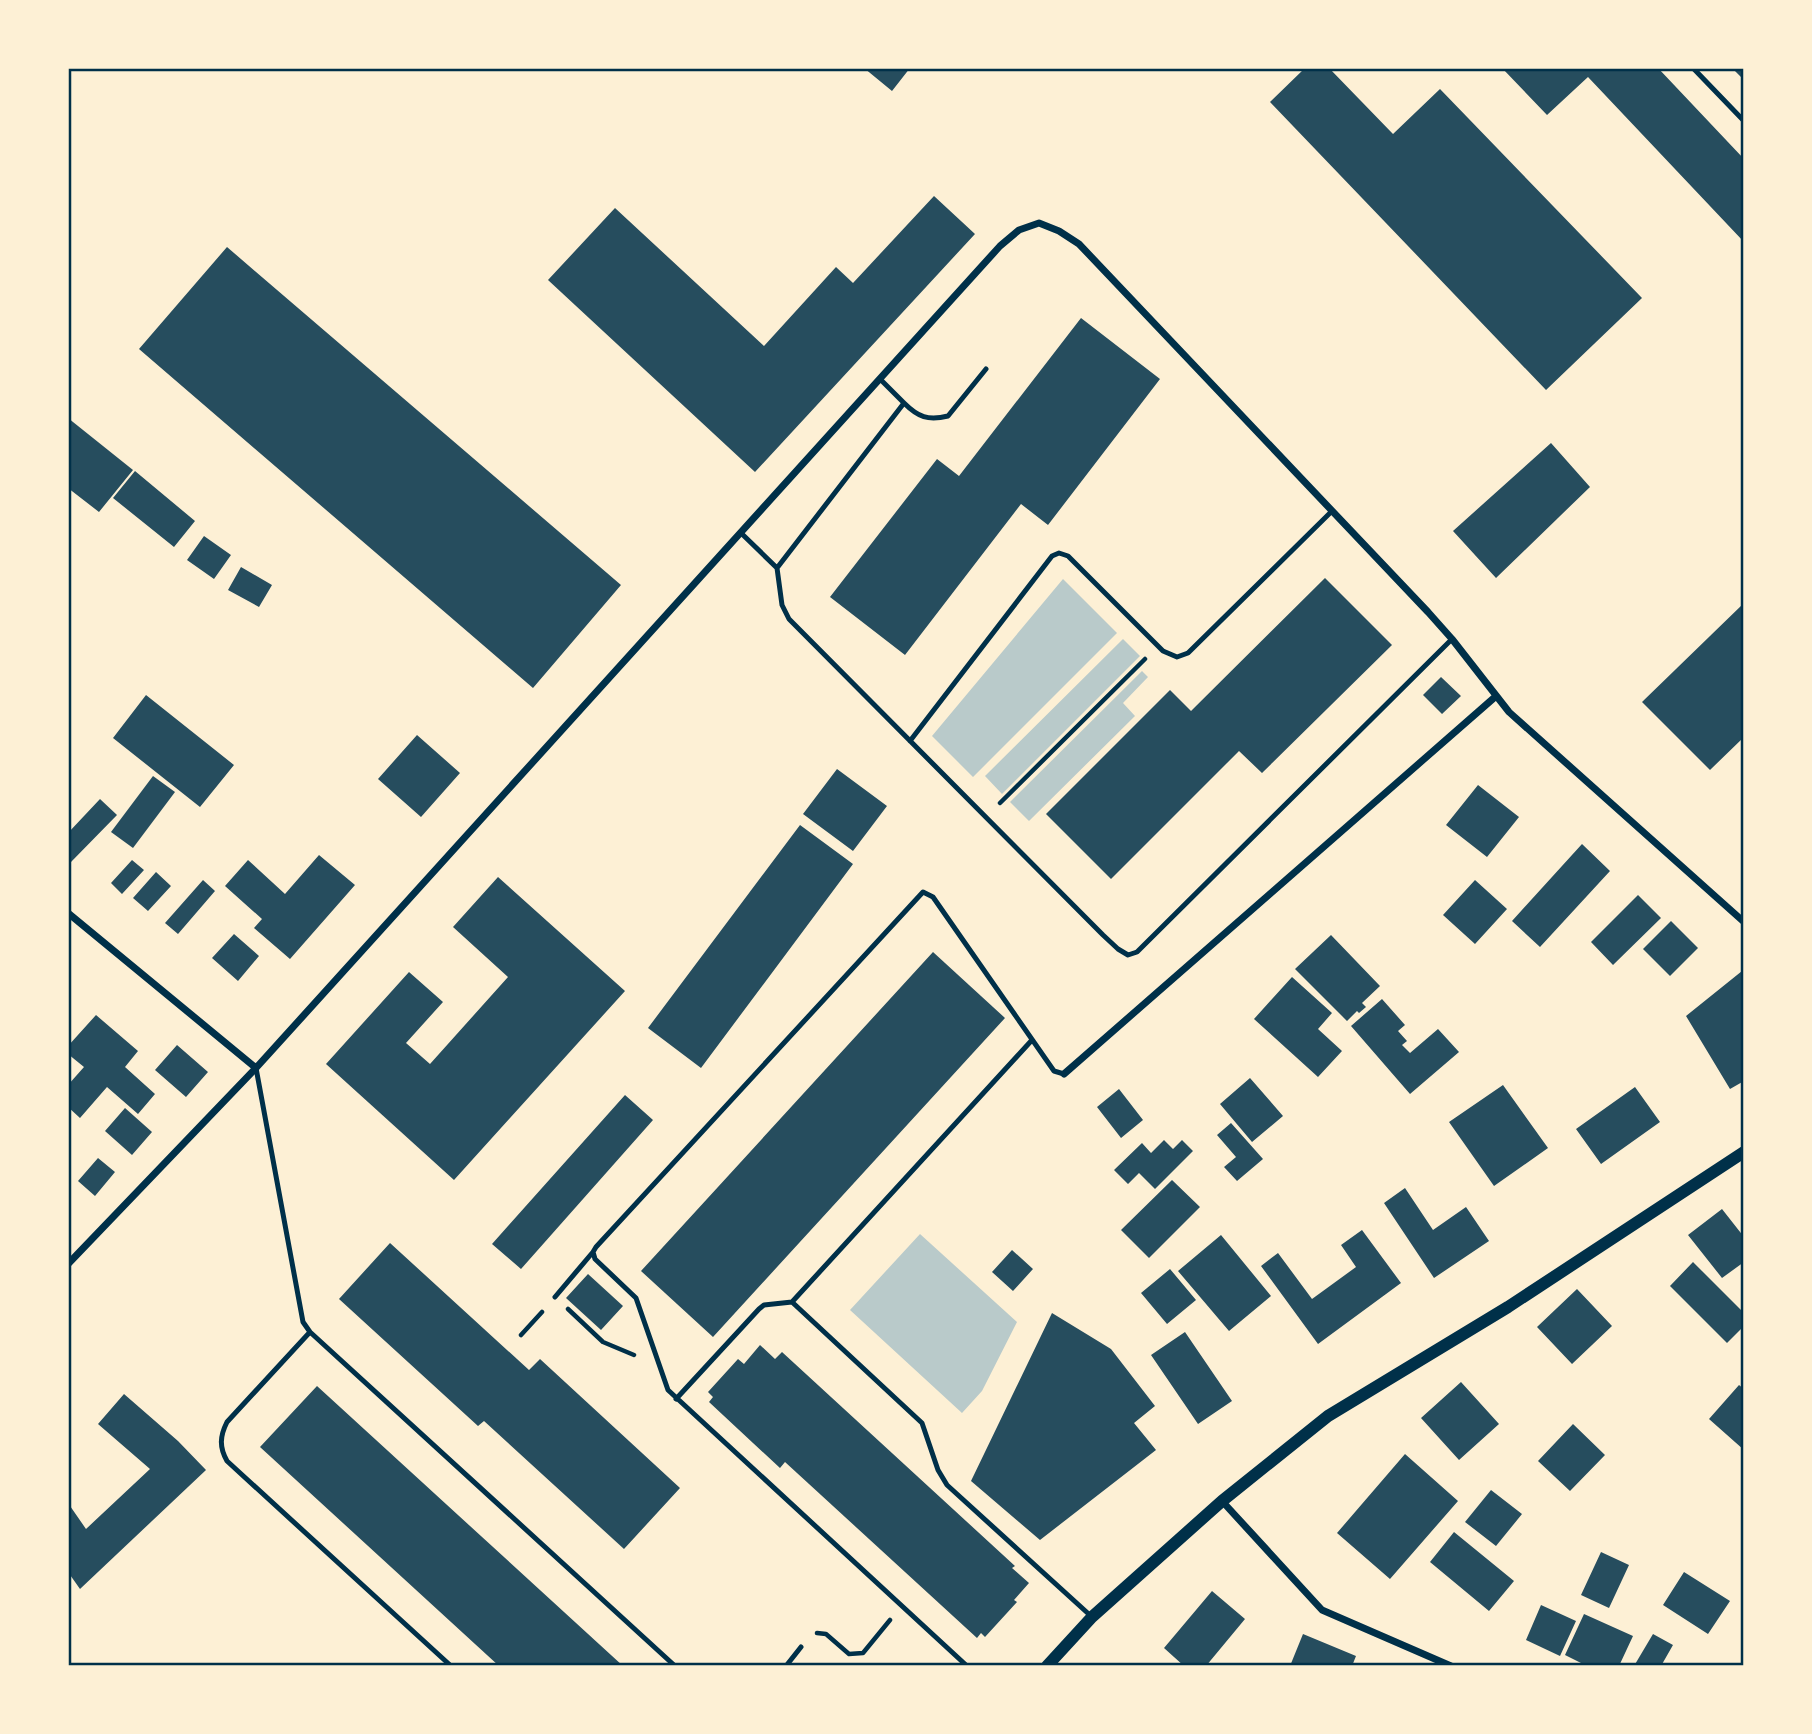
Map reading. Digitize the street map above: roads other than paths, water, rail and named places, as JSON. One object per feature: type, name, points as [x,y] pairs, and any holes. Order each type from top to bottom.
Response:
[{"type":"street","points":[[68,1264],[256,1068],[1000,246],[1019,230],[1039,223],[1059,231],[1079,244],[1452,639],[1508,712],[1744,922]]},
{"type":"street","points":[[1064,1074],[1494,697]]},
{"type":"street","points":[[68,913],[256,1068]]},
{"type":"street","points":[[1048,1666],[1092,1617],[1222,1501],[1328,1416],[1508,1307],[1744,1152]]},
{"type":"street","points":[[1222,1501],[1322,1610],[1451,1666]]},
{"type":"lane","points":[[1693,68],[1744,121]]},
{"type":"lane","points":[[880,379],[921,417],[929,419],[948,416],[986,369]]},
{"type":"lane","points":[[777,568],[904,403]]},
{"type":"lane","points":[[910,741],[1052,556],[1059,553],[1068,556],[1163,651],[1177,657],[1188,653],[1332,510]]},
{"type":"lane","points":[[741,533],[777,568],[782,605],[789,620],[1118,950],[1128,955],[1137,952],[1452,639]]},
{"type":"lane","points":[[555,1297],[632,1206],[923,892],[933,897],[1054,1071],[1064,1074]]},
{"type":"lane","points":[[676,1399],[759,1309],[764,1305],[792,1302],[1032,1041]]},
{"type":"lane","points":[[256,1068],[299,1311],[310,1332],[675,1666]]},
{"type":"lane","points":[[593,1252],[595,1259],[636,1298],[658,1365],[668,1390],[676,1399],[967,1666]]},
{"type":"lane","points":[[792,1302],[915,1415],[927,1433],[938,1470],[947,1485],[1092,1617]]},
{"type":"lane","points":[[310,1332],[227,1422],[220,1441],[222,1452],[227,1461],[451,1666]]},
{"type":"lane","points":[[786,1666],[801,1647]]}]
